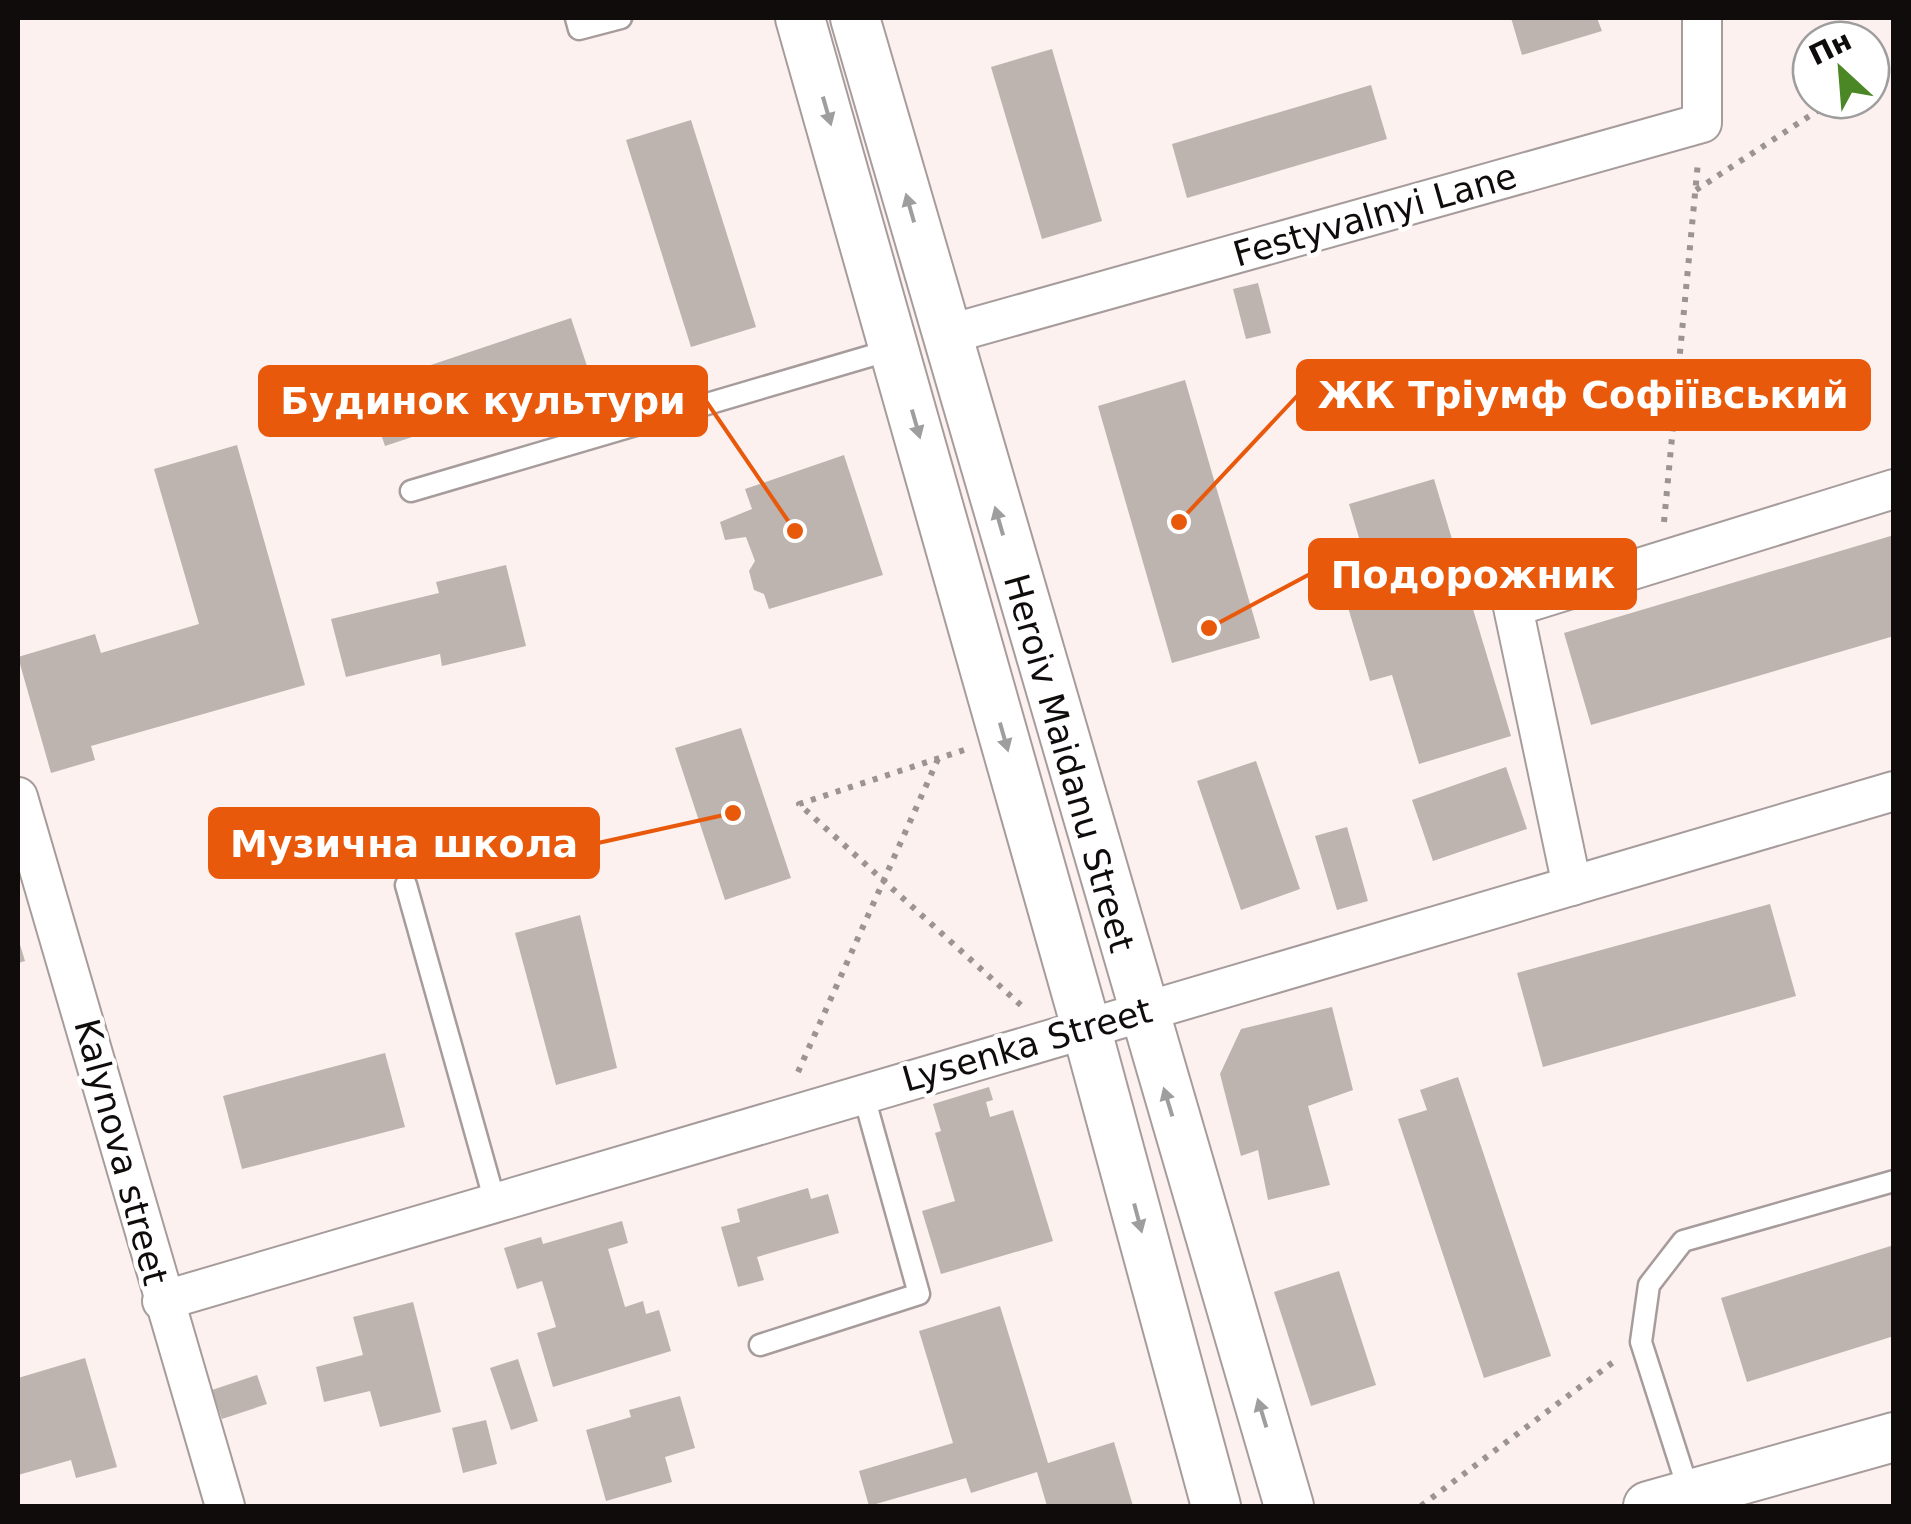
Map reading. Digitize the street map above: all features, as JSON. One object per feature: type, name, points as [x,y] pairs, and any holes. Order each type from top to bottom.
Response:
[{"type":"street","name":"Heroiv Maidanu Street","points":[[800,18],[1086,1028],[1216,1506]]},
{"type":"street","name":"Heroiv Maidanu Street","points":[[855,18],[1141,1012],[1288,1506]]},
{"type":"street","points":[[1702,18],[1702,123]]},
{"type":"street","name":"Festyvalnyi Lane","points":[[946,334],[1702,123]]},
{"type":"street","points":[[1572,886],[1513,608],[1660,558],[1894,489]]},
{"type":"street","name":"Lysenka Street","points":[[162,1301],[1894,791]]},
{"type":"street","name":"Kalynova street","points":[[18,797],[120,1137],[162,1301],[224,1506]]},
{"type":"street","points":[[1669,1501],[1894,1437]]},
{"type":"lane","points":[[576,18],[579,29],[621,18]]},
{"type":"lane","points":[[411,491],[895,348]]},
{"type":"lane","points":[[406,885],[496,1202]]},
{"type":"lane","points":[[760,1345],[919,1294],[864,1093]]},
{"type":"lane","points":[[1669,1501],[1640,1342],[1650,1284],[1683,1241],[1894,1181]]},
{"type":"path","points":[[1696,190],[1803,120]]},
{"type":"path","points":[[1660,558],[1702,123]]},
{"type":"path","points":[[972,748],[799,804],[885,878],[1032,1016]]},
{"type":"path","points":[[798,1074],[938,758]]},
{"type":"path","points":[[1421,1506],[1640,1342]]},
{"type":"building","points":[[1511,18],[1597,18],[1602,31],[1522,55]]},
{"type":"building","points":[[1052,49],[1102,221],[1042,239],[991,67]]},
{"type":"building","points":[[1371,85],[1387,139],[1187,198],[1172,144]]},
{"type":"building","points":[[691,120],[756,327],[691,347],[626,140]]},
{"type":"building","points":[[1258,283],[1271,333],[1246,339],[1233,289]]},
{"type":"building","points":[[571,318],[591,378],[385,446],[365,387]]},
{"type":"building","points":[[1185,380],[1260,638],[1172,663],[1098,406]]},
{"type":"building","points":[[237,445],[305,685],[91,746],[95,760],[51,773],[18,657],[95,634],[101,653],[199,624],[154,469]]},
{"type":"building","points":[[844,455],[883,575],[769,609],[764,594],[754,590],[749,571],[755,561],[746,537],[725,540],[720,522],[752,509],[745,489]]},
{"type":"building","points":[[1434,479],[1511,736],[1419,764],[1392,675],[1370,681],[1344,594],[1373,585],[1349,504]]},
{"type":"building","points":[[1894,535],[1894,636],[1591,725],[1564,633]]},
{"type":"building","points":[[506,565],[526,646],[442,666],[440,654],[346,677],[331,619],[439,593],[436,582]]},
{"type":"building","points":[[741,728],[791,878],[725,900],[675,748]]},
{"type":"building","points":[[1256,761],[1300,889],[1241,910],[1197,781]]},
{"type":"building","points":[[1506,767],[1527,829],[1433,861],[1412,800]]},
{"type":"building","points":[[1347,827],[1368,901],[1337,910],[1315,836]]},
{"type":"building","points":[[1770,904],[1796,996],[1543,1067],[1517,973]]},
{"type":"building","points":[[580,915],[617,1068],[556,1085],[515,933]]},
{"type":"building","points":[[18,938],[25,961],[18,963]]},
{"type":"building","points":[[1332,1007],[1353,1090],[1308,1106],[1330,1185],[1268,1200],[1258,1150],[1241,1156],[1220,1074],[1241,1029]]},
{"type":"building","points":[[385,1053],[405,1127],[242,1169],[223,1096]]},
{"type":"building","points":[[1458,1077],[1551,1356],[1484,1378],[1398,1119],[1427,1110],[1420,1090]]},
{"type":"building","points":[[989,1087],[993,1100],[986,1102],[990,1117],[1013,1110],[1053,1241],[941,1274],[922,1211],[955,1201],[935,1133],[941,1131],[933,1104]]},
{"type":"building","points":[[808,1188],[811,1199],[828,1194],[839,1233],[757,1257],[764,1280],[738,1287],[721,1227],[740,1222],[737,1209]]},
{"type":"building","points":[[622,1221],[628,1243],[608,1249],[625,1307],[643,1301],[646,1314],[659,1310],[671,1351],[553,1387],[537,1333],[556,1327],[542,1281],[517,1289],[504,1248],[541,1237],[543,1244]]},
{"type":"building","points":[[1894,1245],[1894,1336],[1747,1382],[1721,1298]]},
{"type":"building","points":[[1339,1271],[1376,1385],[1311,1406],[1274,1292]]},
{"type":"building","points":[[413,1302],[441,1412],[380,1427],[370,1391],[324,1402],[316,1367],[363,1355],[353,1317]]},
{"type":"building","points":[[1000,1306],[1048,1463],[1114,1442],[1133,1506],[1047,1506],[1037,1472],[971,1493],[966,1478],[869,1506],[859,1471],[953,1443],[919,1331]]},
{"type":"building","points":[[85,1358],[117,1467],[76,1478],[71,1460],[18,1475],[18,1378]]},
{"type":"building","points":[[518,1359],[538,1421],[511,1430],[490,1368]]},
{"type":"building","points":[[257,1375],[267,1404],[222,1419],[212,1390]]},
{"type":"building","points":[[680,1396],[695,1448],[665,1457],[672,1482],[606,1501],[586,1430],[631,1417],[629,1410]]},
{"type":"building","points":[[486,1420],[497,1464],[463,1473],[452,1428]]},
{"type":"place","name":"ЖК Тріумф Софіївський","points":[[1179,522]]},
{"type":"place","name":"Будинок культури","points":[[795,531]]},
{"type":"place","name":"Подорожник","points":[[1209,628]]},
{"type":"place","name":"Музична школа","points":[[733,813]]}]
